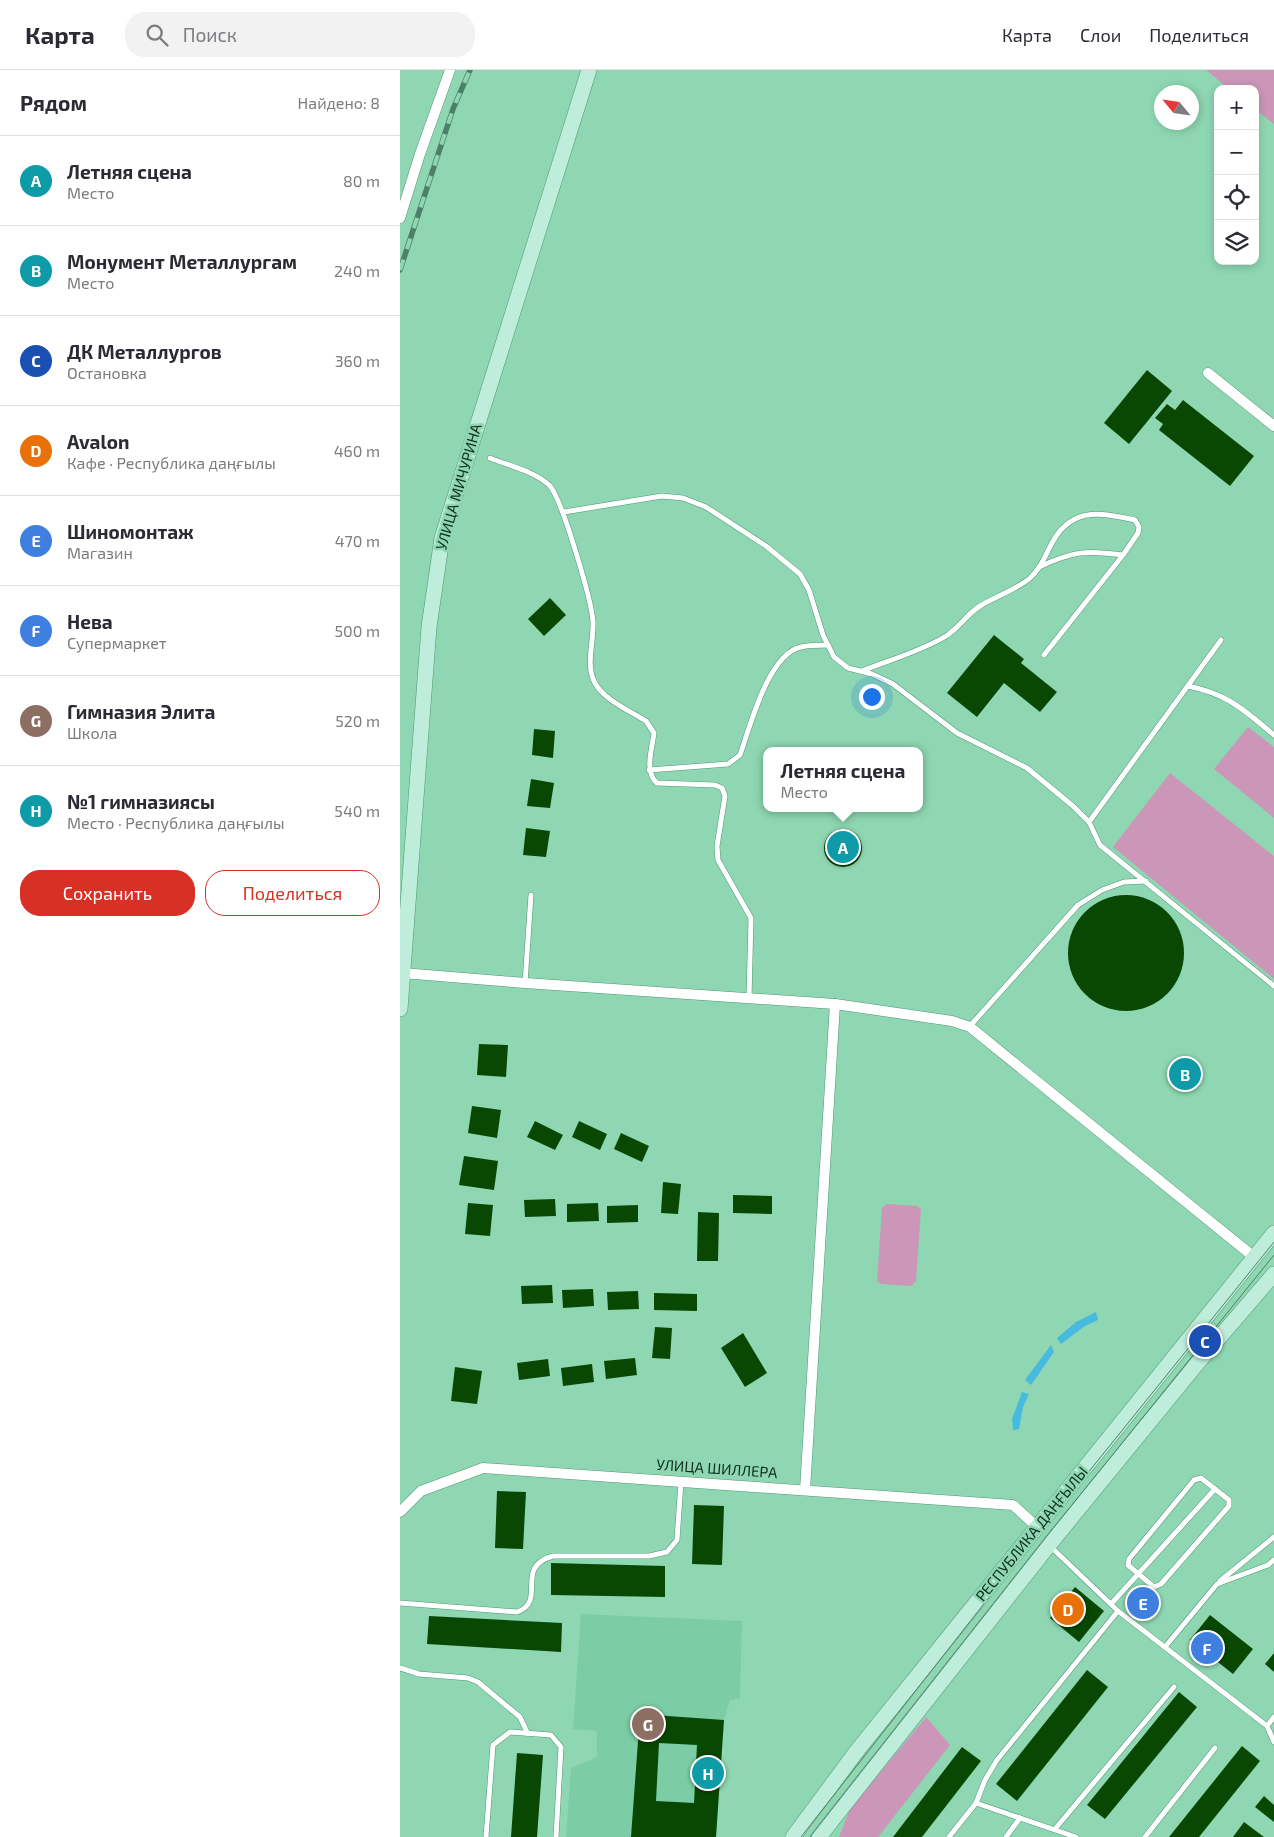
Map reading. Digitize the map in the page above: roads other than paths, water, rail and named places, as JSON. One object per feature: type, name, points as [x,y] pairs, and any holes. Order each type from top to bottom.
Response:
[{"type":"main road","name":"УЛИЦА МИЧУРИНА","points":[[400,1009],[429,627],[442,538],[589,70]]},
{"type":"main road","name":"РЕСПУБЛИКА ДАҢҒЫЛЫ","points":[[793,1837],[856,1752],[1274,1233]]},
{"type":"main road","name":"РЕСПУБЛИКА ДАҢҒЫЛЫ","points":[[819,1837],[1048,1545],[1200,1360],[1274,1274]]},
{"type":"street","points":[[400,218],[420,154],[450,70]]},
{"type":"street","points":[[1208,372],[1274,426]]},
{"type":"street","points":[[402,973],[525,984],[835,1004],[936,1018],[970,1027],[1254,1257]]},
{"type":"street","points":[[805,1490],[835,1004]]},
{"type":"street","name":"УЛИЦА ШИЛЛЕРА","points":[[400,1512],[421,1491],[483,1468],[1013,1506],[1036,1527]]},
{"type":"lane","points":[[490,458],[544,482],[555,494],[564,512],[593,621],[590,661],[592,676],[601,691],[646,721],[652,728],[654,733],[649,770],[651,779],[657,784],[715,785],[722,788],[725,796],[717,846],[718,860],[751,918],[749,998]]},
{"type":"lane","points":[[564,512],[662,496],[683,498],[706,507],[766,546],[800,574],[809,590],[834,657],[848,668],[894,684],[957,733],[1027,768],[1073,806],[1088,822],[1100,845],[1147,881],[1274,986]]},
{"type":"lane","points":[[861,672],[944,637],[959,627],[974,610],[1029,579],[1039,567],[1051,542],[1061,530],[1075,519],[1092,514],[1135,520],[1139,527],[1138,533],[1123,555],[1044,655]]},
{"type":"lane","points":[[1039,567],[1065,555],[1081,552],[1097,551],[1123,555]]},
{"type":"lane","points":[[1088,822],[1221,640]]},
{"type":"lane","points":[[649,770],[728,764],[734,761],[740,755],[768,678],[782,659],[800,647],[828,645]]},
{"type":"lane","points":[[1188,686],[1209,690],[1235,702],[1274,735]]},
{"type":"lane","points":[[970,1027],[1078,906],[1102,890],[1124,882],[1147,881]]},
{"type":"lane","points":[[525,984],[531,895]]},
{"type":"lane","points":[[1201,1478],[1229,1500],[1229,1506],[1161,1584],[1154,1587],[1138,1575],[1128,1565],[1129,1559],[1194,1480],[1201,1478]]},
{"type":"lane","points":[[400,1603],[517,1612],[526,1609],[530,1603],[534,1567],[541,1560],[553,1556],[649,1556],[667,1552],[677,1540],[681,1482]]},
{"type":"lane","points":[[1111,1604],[1215,1489]]},
{"type":"lane","points":[[1165,1647],[1216,1584],[1274,1536]]},
{"type":"lane","points":[[1048,1545],[1118,1611],[1267,1726],[1274,1742]]},
{"type":"lane","points":[[1216,1584],[1268,1565],[1274,1560]]},
{"type":"lane","points":[[949,1837],[976,1803],[984,1780],[997,1760],[1118,1611]]},
{"type":"lane","points":[[400,1668],[419,1674],[468,1678],[478,1682],[520,1717],[528,1734]]},
{"type":"lane","points":[[1055,1829],[1174,1687]]},
{"type":"lane","points":[[1267,1726],[1274,1717]]},
{"type":"lane","points":[[486,1837],[492,1745],[510,1732],[551,1735],[561,1747],[556,1837]]},
{"type":"lane","points":[[1145,1837],[1214,1748]]},
{"type":"lane","points":[[976,1803],[1076,1837]]},
{"type":"lane","points":[[1006,1837],[1020,1818]]},
{"type":"water","points":[[1096,1312],[1098,1320],[1085,1326],[1061,1344],[1057,1338],[1076,1322]]},
{"type":"water","points":[[1051,1345],[1054,1352],[1031,1385],[1025,1380]]},
{"type":"water","points":[[1022,1392],[1029,1394],[1023,1407],[1019,1429],[1013,1430],[1012,1419]]},
{"type":"tram line","points":[[801,1837],[1041,1531],[1274,1242]]},
{"type":"tram line","points":[[810,1837],[1047,1536],[1274,1255]]},
{"type":"railway","points":[[400,270],[453,109],[470,70]]},
{"type":"place","name":"Летняя сцена","points":[[843,847]]},
{"type":"place","name":"Монумент Металлургам","points":[[1185,1074]]},
{"type":"place","name":"ДК Металлургов","points":[[1205,1341]]},
{"type":"place","name":"Шиномонтаж","points":[[1143,1603]]},
{"type":"place","name":"Avalon","points":[[1068,1609]]},
{"type":"place","name":"Нева","points":[[1207,1648]]},
{"type":"place","name":"Гимназия Элита","points":[[648,1724]]},
{"type":"place","name":"№1 гимназиясы","points":[[708,1773]]}]
